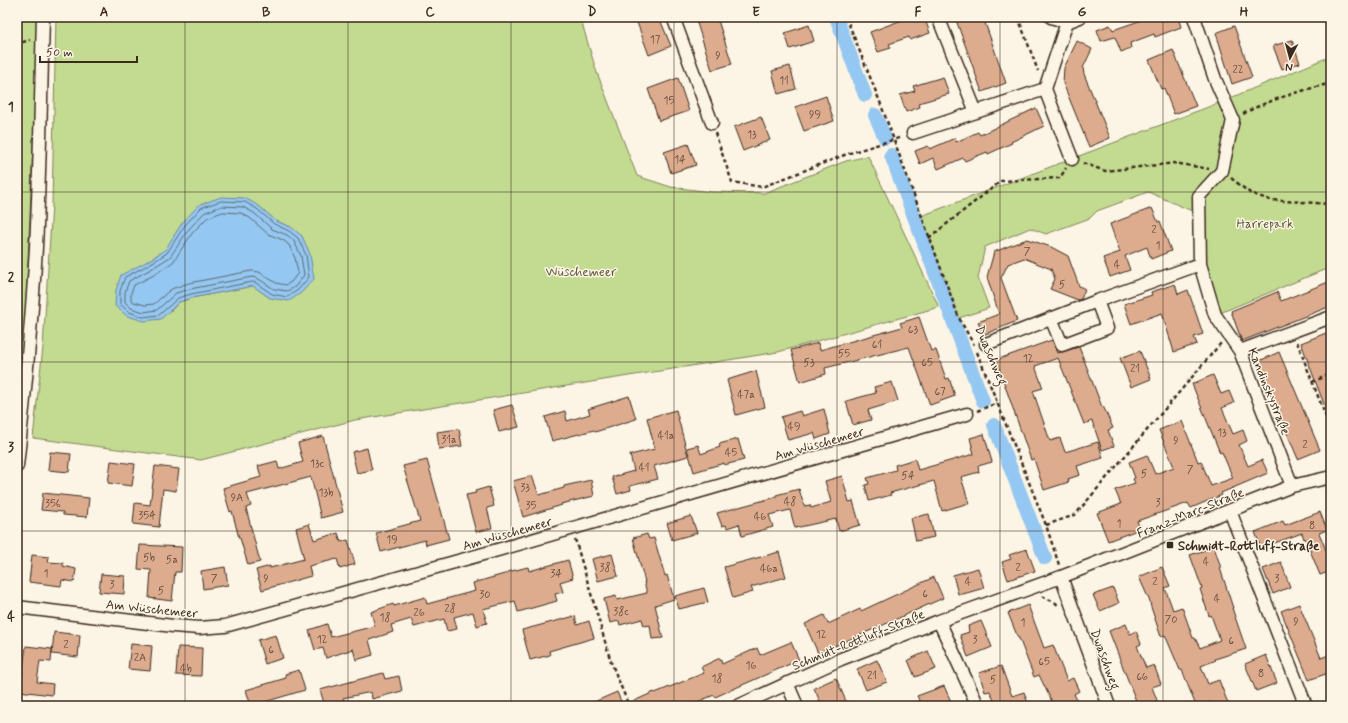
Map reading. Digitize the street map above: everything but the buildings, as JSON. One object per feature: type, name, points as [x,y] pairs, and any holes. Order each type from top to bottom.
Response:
[{"type":"street","points":[[17,466],[29,351],[36,247],[43,17]]},
{"type":"street","points":[[673,17],[712,123]]},
{"type":"street","points":[[938,17],[976,112]]},
{"type":"street","points":[[1051,17],[1067,22],[1080,17]]},
{"type":"street","points":[[1194,17],[1215,79],[1233,120],[1222,171]]},
{"type":"street","points":[[1067,22],[1045,89],[1072,159]]},
{"type":"street","points":[[913,133],[1045,89]]},
{"type":"street","name":"Kandinskystraße","points":[[1222,171],[1199,196],[1200,264],[1215,316],[1240,351],[1292,486]]},
{"type":"street","points":[[986,344],[1051,318],[1200,264]]},
{"type":"street","points":[[1051,318],[1062,345],[1106,328],[1097,301]]},
{"type":"street","points":[[1240,351],[1331,317]]},
{"type":"street","name":"Am Wüschemeer","points":[[17,607],[173,626],[199,628],[225,626],[572,529],[967,414]]},
{"type":"street","name":"Franz-Marc-Straße","points":[[1061,577],[1292,486],[1331,478]]},
{"type":"street","points":[[1230,511],[1302,703]]},
{"type":"street","name":"Schmidt-Rottluff-Straße","points":[[738,706],[841,660],[939,621],[1061,577]]},
{"type":"street","name":"Dwaschweg","points":[[1061,577],[1109,706]]},
{"type":"street","name":"Schmidt-Rottluff-Straße","points":[[939,621],[978,706]]},
{"type":"street","name":"Schmidt-Rottluff-Straße","points":[[787,683],[797,706]]},
{"type":"path","name":"Dwaschweg","points":[[846,17],[894,140],[959,318],[975,348],[1046,525],[1059,561],[1061,577]]},
{"type":"path","points":[[1018,17],[1045,89]]},
{"type":"path","points":[[1233,120],[1252,109],[1293,94],[1331,83]]},
{"type":"path","points":[[712,123],[732,182],[762,187],[847,154],[913,133]]},
{"type":"path","points":[[929,238],[1001,181],[1060,178],[1072,159],[1105,171],[1175,163],[1222,171],[1250,193],[1270,200],[1331,204]]},
{"type":"path","points":[[1293,331],[1331,430]]},
{"type":"path","points":[[1046,525],[1075,515],[1228,334]]},
{"type":"path","points":[[1312,382],[1331,374]]},
{"type":"path","points":[[967,414],[997,403]]},
{"type":"path","points":[[572,529],[611,662],[629,706]]},
{"type":"green space","points":[[17,17],[37,17],[36,75],[24,351],[17,409]]},
{"type":"green space","name":"Wüschemeer","points":[[56,17],[580,17],[596,70],[637,176],[671,187],[712,192],[764,193],[846,161],[868,156],[939,307],[778,352],[355,420],[201,460],[33,438],[43,347],[52,205]],"holes":[[[259,206],[276,221],[291,227],[270,298],[253,286],[192,298],[179,302],[171,311],[146,262],[165,250]]]},
{"type":"green space","name":"Harrepark","points":[[1331,56],[1331,267],[1215,315],[1200,264],[1199,214],[1148,192],[1097,211],[1090,218],[1046,234],[1030,228],[985,247],[978,278],[989,308],[959,318],[921,216],[1216,104]]},
{"type":"water","points":[[221,197],[245,198],[259,206],[276,221],[291,227],[302,236],[310,254],[314,279],[301,293],[289,301],[270,298],[253,286],[179,302],[161,319],[144,321],[127,316],[115,306],[116,290],[121,275],[165,250],[182,223],[199,205]]},
{"type":"waterway","points":[[836,17],[865,95]]},
{"type":"waterway","points":[[875,115],[885,138]]},
{"type":"waterway","points":[[891,155],[983,401]]},
{"type":"waterway","points":[[994,425],[1045,558]]},
{"type":"place","name":"Schmidt-Rottluff-Straße","points":[[1170,545]]}]
